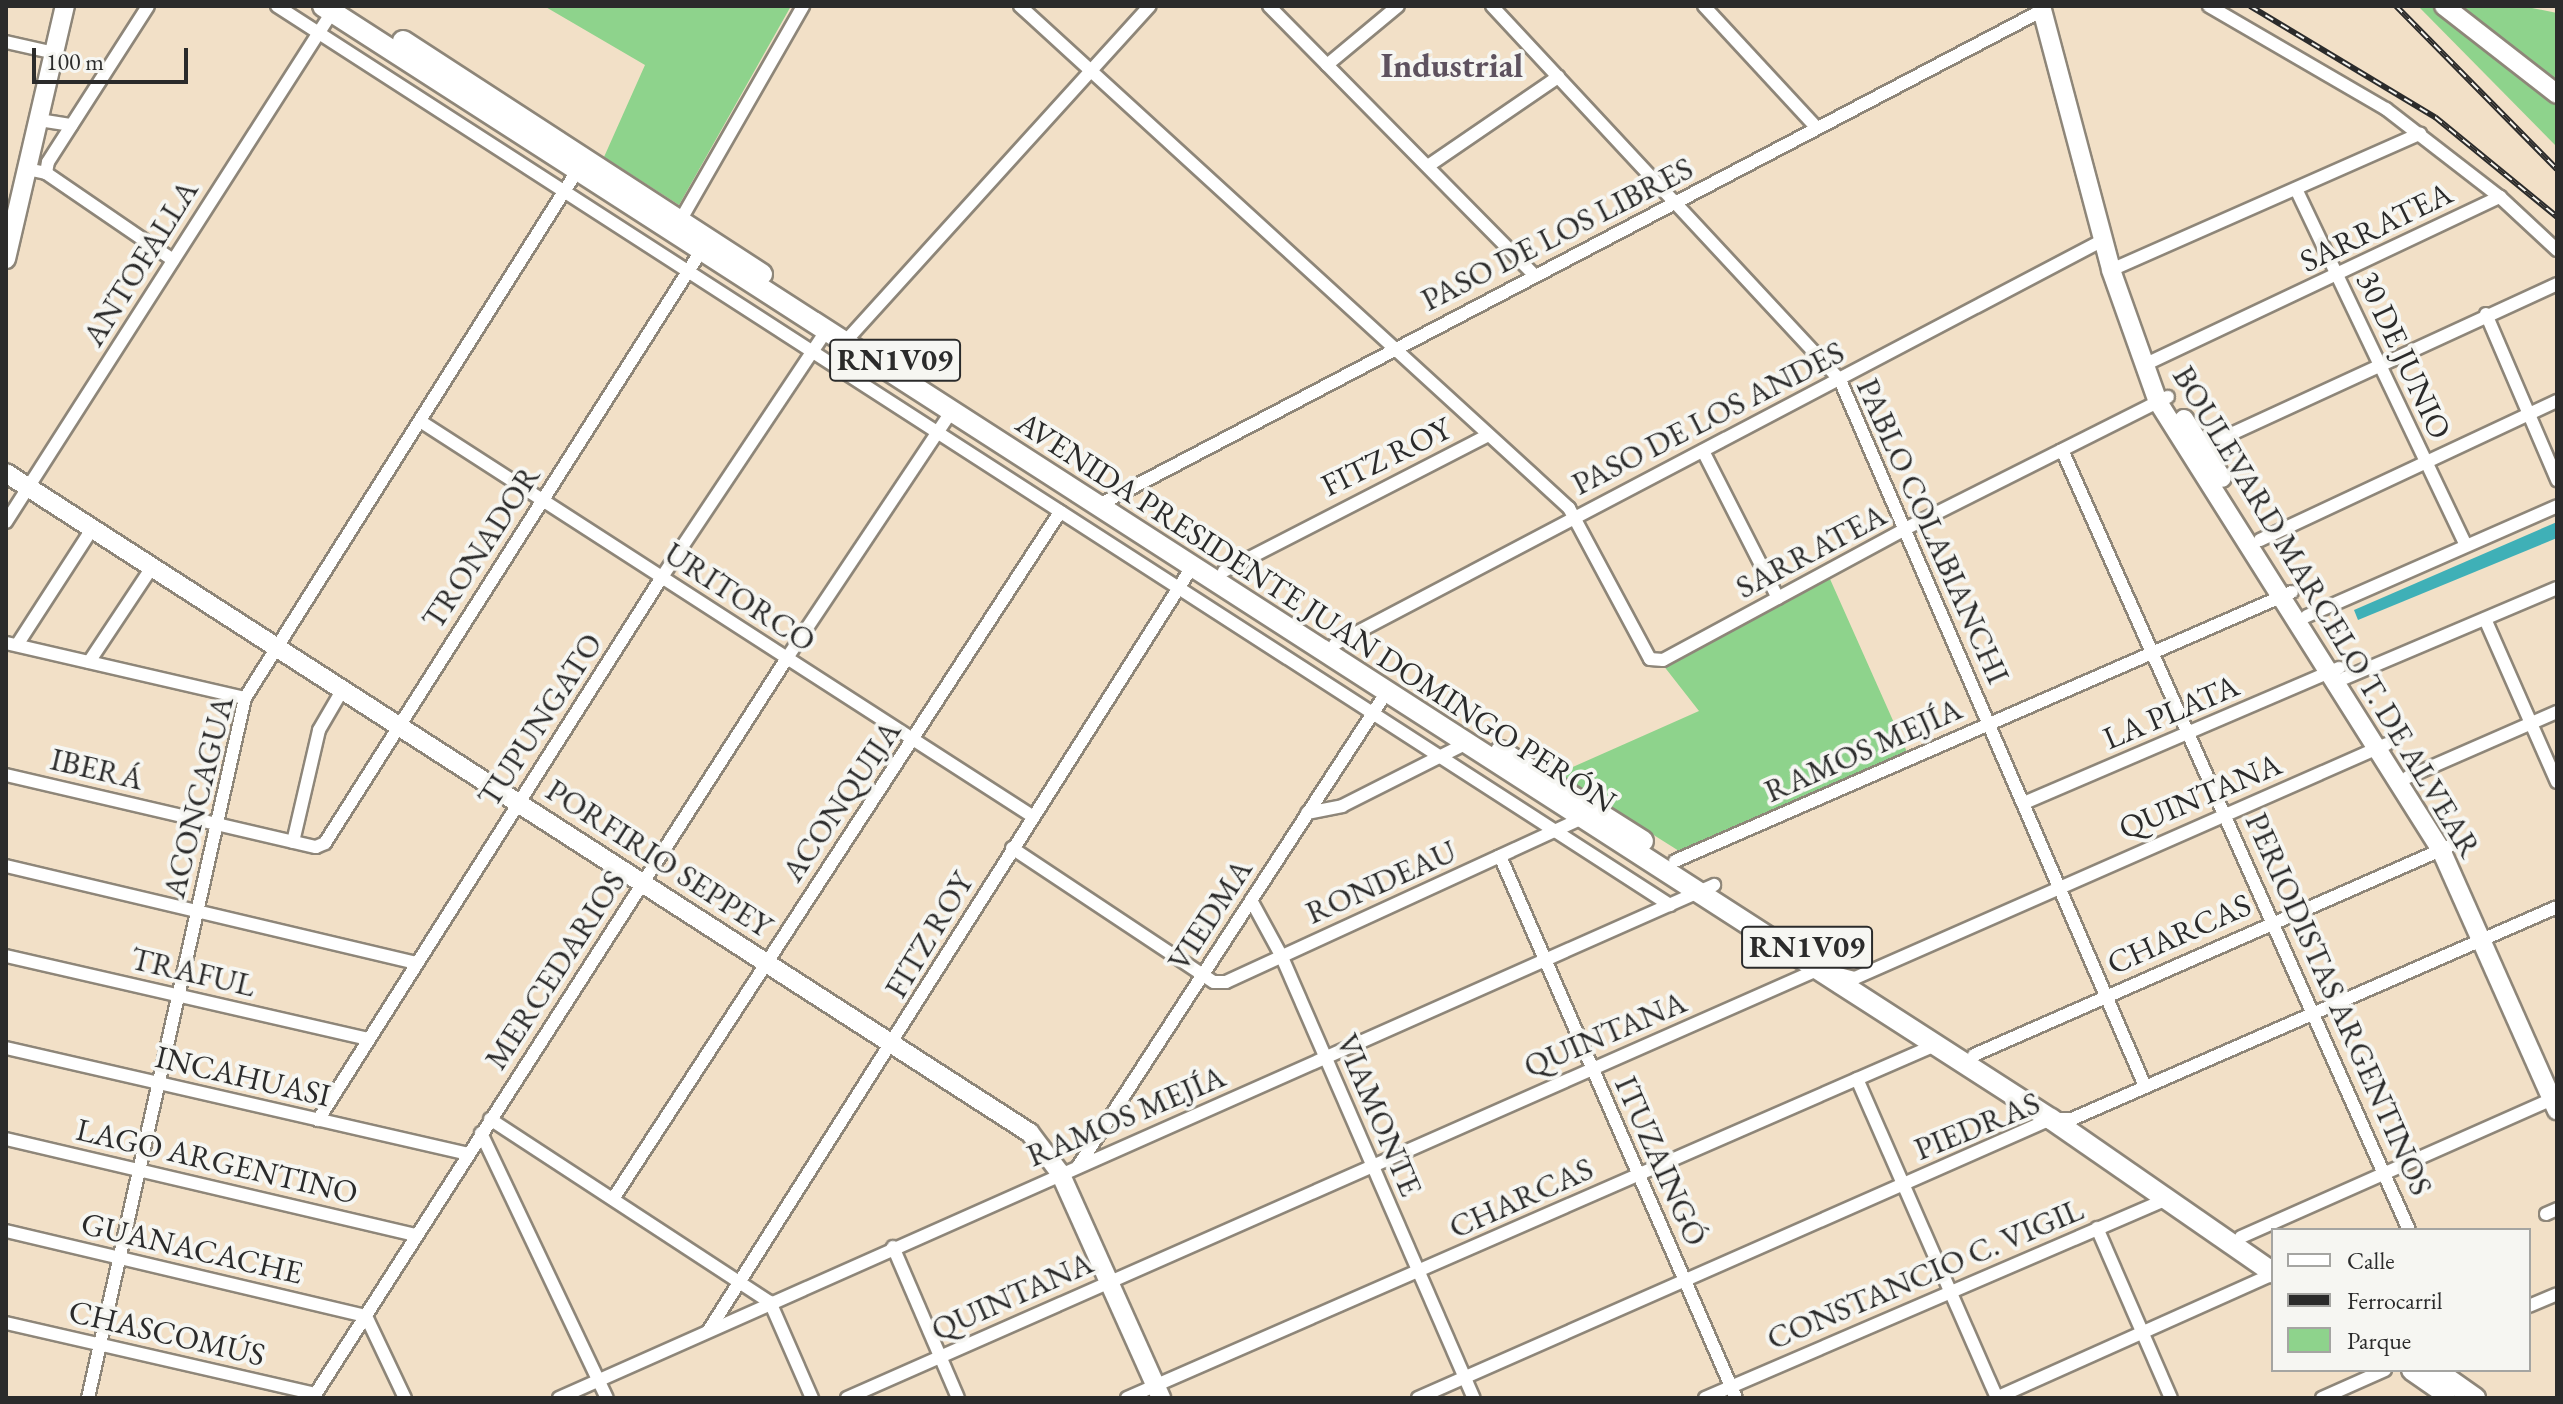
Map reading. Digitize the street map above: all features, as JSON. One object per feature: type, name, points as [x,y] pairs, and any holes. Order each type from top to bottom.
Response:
[{"type":"main road","points":[[6,259],[10,226],[27,169],[65,6]]},
{"type":"main road","points":[[2444,6],[2557,94]]},
{"type":"main road","points":[[2455,6],[2496,45]]},
{"type":"main road","name":"AVENIDA PRESIDENTE JUAN DOMINGO PERÓN","points":[[334,8],[680,221],[951,412],[1224,571],[1675,861],[1707,889],[1819,969],[2051,1119],[2271,1272]]},
{"type":"main road","name":"AVENIDA PRESIDENTE JUAN DOMINGO PERÓN","points":[[334,8],[701,251],[826,331],[848,338],[1103,502],[1192,567],[1581,819],[1707,889],[1855,978],[2072,1119],[2271,1258]]},
{"type":"main road","name":"BOULEVARD MARCELO T. DE ALVEAR","points":[[2042,8],[2111,270],[2144,365],[2446,848]]},
{"type":"main road","name":"BOULEVARD MARCELO T. DE ALVEAR","points":[[2163,399],[2203,447],[2260,540],[2288,594],[2307,616],[2338,673]]},
{"type":"main road","name":"PORFIRIO SEPPEY","points":[[6,473],[400,723],[764,963],[1030,1133],[1060,1173],[1158,1392]]},
{"type":"main road","name":"BOULEVARD MARCELO T. DE ALVEAR","points":[[2383,746],[2408,777],[2446,848],[2556,1097]]},
{"type":"main road","points":[[2415,1372],[2452,1398]]},
{"type":"main road","points":[[2438,1372],[2475,1398]]},
{"type":"street","points":[[46,173],[72,125],[148,6]]},
{"type":"street","name":"AVENIDA PRESIDENTE JUAN DOMINGO PERÓN","points":[[277,6],[1670,905]]},
{"type":"street","points":[[680,221],[803,6]]},
{"type":"street","points":[[1020,6],[1575,516]]},
{"type":"street","points":[[848,338],[1150,6]]},
{"type":"street","points":[[1269,6],[1535,276]]},
{"type":"street","points":[[1327,65],[1398,6]]},
{"type":"street","name":"PABLO COLABIANCHI","points":[[1492,6],[1843,378],[2144,1084]]},
{"type":"street","points":[[1704,6],[1816,127]]},
{"type":"street","points":[[2209,6],[2349,84],[2420,134],[2500,197],[2557,250]]},
{"type":"street","name":"ANTOFALLA","points":[[6,522],[334,8]]},
{"type":"street","name":"PASO DE LOS LIBRES","points":[[1103,502],[1392,348],[1676,204],[2042,8]]},
{"type":"street","points":[[6,42],[55,53]]},
{"type":"street","points":[[1428,166],[1558,77]]},
{"type":"street","points":[[39,120],[72,125]]},
{"type":"street","points":[[2111,270],[2420,134]]},
{"type":"street","points":[[27,169],[46,173],[173,260]]},
{"type":"street","name":"ACONCAGUA","points":[[88,1398],[245,698],[577,171]]},
{"type":"street","name":"30 DE JUNIO","points":[[2296,189],[2465,544]]},
{"type":"street","name":"SARRATEA","points":[[2144,365],[2500,197]]},
{"type":"street","points":[[1692,211],[1843,378]]},
{"type":"street","name":"PASO DE LOS ANDES","points":[[1335,644],[2105,239]]},
{"type":"street","name":"TRONADOR","points":[[316,847],[325,843],[701,251]]},
{"type":"street","points":[[2203,447],[2486,314],[2557,284]]},
{"type":"street","points":[[2486,314],[2531,413],[2557,480]]},
{"type":"street","name":"TUPUNGATO","points":[[318,1120],[662,577],[826,331]]},
{"type":"street","name":"SARRATEA","points":[[1575,516],[1650,659],[1663,660],[1907,528],[2163,399]]},
{"type":"street","points":[[2260,540],[2557,401]]},
{"type":"street","name":"MERCEDARIOS","points":[[314,1396],[787,658],[951,412]]},
{"type":"street","name":"URITORCO","points":[[420,421],[1032,816]]},
{"type":"street","name":"FITZ ROY","points":[[1224,571],[1487,436]]},
{"type":"street","name":"PERIODISTAS ARGENTINOS","points":[[2062,450],[2191,730],[2408,1228]]},
{"type":"street","points":[[1703,451],[1778,598]]},
{"type":"street","points":[[2307,616],[2557,506]]},
{"type":"street","name":"ACONQUIJA","points":[[613,1199],[1060,512]]},
{"type":"street","points":[[92,529],[12,644],[245,698]]},
{"type":"street","points":[[89,662],[152,567]]},
{"type":"street","name":"FITZ ROY","points":[[709,1330],[893,1044],[1032,816],[1192,567]]},
{"type":"street","name":"LA PLATA","points":[[2024,803],[2191,730],[2485,619],[2557,588]]},
{"type":"street","name":"RAMOS MEJÍA","points":[[1675,861],[2288,594]]},
{"type":"street","points":[[2485,619],[2557,782]]},
{"type":"street","points":[[293,842],[319,730],[343,689]]},
{"type":"street","name":"VIEDMA","points":[[1079,1165],[1386,693]]},
{"type":"street","points":[[2408,777],[2557,712]]},
{"type":"street","points":[[1307,813],[1342,806],[1465,744]]},
{"type":"street","name":"QUINTANA","points":[[1855,978],[2058,884],[2383,746]]},
{"type":"street","name":"IBERÁ","points":[[6,775],[316,847]]},
{"type":"street","name":"RONDEAU","points":[[1203,974],[1226,982],[1581,819]]},
{"type":"street","points":[[1012,848],[1203,974]]},
{"type":"street","name":"CHARCAS","points":[[1974,1055],[2107,993],[2446,848]]},
{"type":"street","name":"ITUZAINGÓ","points":[[1500,856],[1734,1392]]},
{"type":"street","points":[[6,866],[197,908],[416,963]]},
{"type":"street","name":"RAMOS MEJÍA","points":[[559,1398],[893,1247],[1707,889]]},
{"type":"street","name":"VIAMONTE","points":[[1251,900],[1281,955],[1474,1398]]},
{"type":"street","name":"PIEDRAS","points":[[1418,1398],[2051,1119],[2072,1119],[2144,1084],[2557,907]]},
{"type":"street","name":"TRAFUL","points":[[6,956],[367,1039]]},
{"type":"street","points":[[1819,969],[1855,978]]},
{"type":"street","name":"QUINTANA","points":[[847,1398],[1819,969]]},
{"type":"street","name":"CHARCAS","points":[[1127,1398],[1158,1392],[1419,1272],[1935,1045]]},
{"type":"street","name":"INCAHUASI","points":[[6,1048],[468,1154]]},
{"type":"street","points":[[1857,1079],[1996,1398],[2271,1274]]},
{"type":"street","points":[[2241,1237],[2556,1097]]},
{"type":"street","points":[[490,1119],[740,1278],[770,1302],[812,1398]]},
{"type":"street","points":[[481,1133],[607,1398]]},
{"type":"street","name":"LAGO ARGENTINO","points":[[6,1139],[416,1235]]},
{"type":"street","name":"CONSTANCIO C. VIGIL","points":[[1705,1398],[1734,1392],[1948,1292],[2167,1199]]},
{"type":"street","points":[[2097,1228],[2171,1398]]},
{"type":"street","name":"GUANACACHE","points":[[6,1231],[366,1316]]},
{"type":"street","points":[[893,1247],[958,1398]]},
{"type":"street","points":[[2531,1305],[2557,1294]]},
{"type":"street","points":[[366,1316],[405,1398]]},
{"type":"street","name":"CHASCOMÚS","points":[[6,1323],[314,1396]]},
{"type":"street","points":[[2322,1398],[2345,1393],[2382,1372]]},
{"type":"green space","points":[[544,6],[791,6],[679,205],[604,157],[645,65]]},
{"type":"green space","points":[[2418,6],[2435,6],[2557,104],[2557,147]]},
{"type":"green space","points":[[2460,6],[2522,6],[2557,13],[2557,87]]},
{"type":"green space","points":[[1830,579],[1907,752],[1679,851],[1557,774],[1699,711],[1663,665]]},
{"type":"water","points":[[2557,522],[2557,538],[2358,620],[2354,610]]},
{"type":"railway","points":[[2250,6],[2435,117],[2557,217]]},
{"type":"railway","points":[[2396,6],[2557,169]]},
{"type":"district","name":"Industrial","points":[[1452,66]]}]
